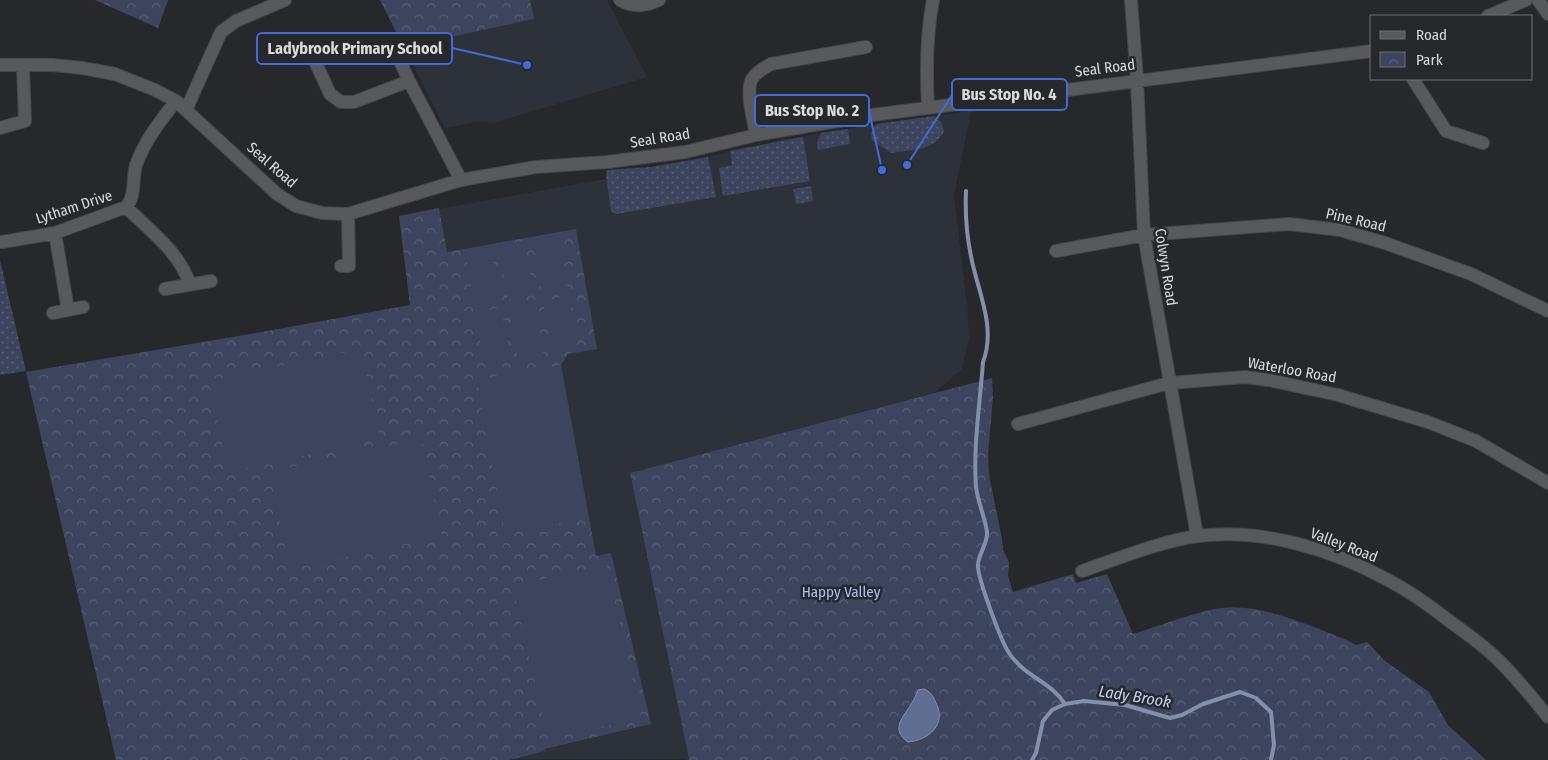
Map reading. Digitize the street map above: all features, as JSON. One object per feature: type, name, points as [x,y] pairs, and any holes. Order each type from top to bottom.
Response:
[{"type":"street","name":"Lytham Drive","points":[[2,242],[54,233],[126,207],[130,201],[135,167],[143,150],[160,122],[181,106],[221,32],[236,21],[285,0]]},
{"type":"street","points":[[620,0],[634,6],[648,5],[659,0]]},
{"type":"street","points":[[928,107],[926,65],[929,21],[933,0]]},
{"type":"street","name":"Colwyn Road","points":[[1131,0],[1137,80],[1144,235],[1182,460],[1197,536]]},
{"type":"street","points":[[1490,15],[1526,0]]},
{"type":"street","points":[[1538,0],[1548,14]]},
{"type":"street","points":[[308,46],[330,94],[342,102],[354,102],[409,81]]},
{"type":"street","points":[[756,135],[748,88],[752,79],[760,70],[771,64],[866,47]]},
{"type":"street","name":"Seal Road","points":[[0,65],[53,65],[82,68],[115,74],[154,90],[181,106],[277,194],[296,206],[322,213],[348,214],[461,180],[536,167],[607,162],[684,152],[756,135],[928,107],[1370,51]]},
{"type":"street","points":[[400,61],[461,180]]},
{"type":"street","points":[[0,128],[25,121],[23,66]]},
{"type":"street","points":[[1414,80],[1446,131],[1484,143]]},
{"type":"street","points":[[126,207],[172,252],[184,268],[190,284]]},
{"type":"street","points":[[341,266],[349,266],[348,214]]},
{"type":"street","name":"Pine Road","points":[[1056,251],[1144,235],[1289,224],[1340,230],[1384,243],[1470,274],[1548,311]]},
{"type":"street","points":[[54,233],[68,310]]},
{"type":"street","points":[[165,289],[211,281]]},
{"type":"street","points":[[53,313],[83,307]]},
{"type":"street","name":"Waterloo Road","points":[[1018,424],[1169,383],[1245,377],[1269,380],[1338,395],[1428,422],[1476,441],[1548,483]]},
{"type":"street","name":"Valley Road","points":[[1082,571],[1175,541],[1197,536],[1230,535],[1277,540],[1326,553],[1384,578],[1421,600],[1481,644],[1518,680],[1548,718]]},
{"type":"shaded area","points":[[380,0],[607,0],[647,77],[493,123],[477,122],[445,128]]},
{"type":"shaded area","points":[[971,111],[954,195],[969,337],[962,369],[934,393],[630,473],[689,759],[116,760],[26,372],[410,305],[399,216],[606,179],[607,170],[651,167],[691,161],[776,141]]},
{"type":"shaded area","points":[[924,689],[931,694],[936,703],[939,711],[938,724],[934,730],[923,738],[908,742],[899,732],[900,721],[914,700],[918,690]]},
{"type":"green space","points":[[95,0],[168,0],[158,28]]},
{"type":"green space","points":[[380,0],[530,0],[534,19],[431,41],[432,46],[406,52]]},
{"type":"green space","points":[[934,116],[941,122],[944,131],[940,138],[928,146],[891,153],[872,140],[872,131],[877,124]]},
{"type":"green space","points":[[848,129],[850,144],[818,150],[817,143],[821,133]]},
{"type":"green space","points":[[803,137],[810,181],[723,196],[719,168],[732,165],[730,151]]},
{"type":"green space","points":[[708,157],[716,197],[616,214],[611,211],[607,170],[651,167]]},
{"type":"green space","points":[[811,186],[813,201],[796,204],[793,189]]},
{"type":"green space","points":[[439,208],[447,252],[576,229],[597,349],[568,354],[561,365],[596,556],[611,553],[651,724],[544,749],[545,751],[509,760],[116,760],[26,372],[410,305],[399,216]]},
{"type":"green space","points":[[558,236],[568,289],[542,294],[533,240]]},
{"type":"green space","points":[[525,241],[534,295],[508,299],[499,246]]},
{"type":"green space","points":[[491,247],[500,301],[474,305],[465,252]]},
{"type":"green space","points":[[0,260],[26,371],[0,375]]},
{"type":"green space","points":[[569,296],[578,350],[552,354],[543,301]]},
{"type":"green space","points":[[535,302],[544,356],[518,360],[509,306]]},
{"type":"green space","points":[[501,308],[511,361],[485,366],[475,312]]},
{"type":"green space","points":[[361,349],[380,439],[228,472],[209,381]]},
{"type":"green space","points":[[561,365],[588,518],[505,533],[477,380]]},
{"type":"green space","name":"Happy Valley","points":[[992,378],[993,397],[988,454],[989,475],[1003,550],[1009,562],[1008,576],[1013,592],[1073,574],[1076,583],[1107,574],[1133,634],[1210,610],[1244,608],[1280,615],[1356,645],[1367,642],[1385,661],[1429,692],[1448,725],[1486,760],[686,760],[689,759],[630,473]]},
{"type":"green space","points":[[421,439],[442,536],[290,569],[269,472]]},
{"type":"green space","points":[[606,564],[641,718],[548,739],[513,586]]},
{"type":"waterway","points":[[966,191],[969,244],[985,311],[988,337],[983,362],[975,456],[976,487],[987,532],[978,564],[978,571],[990,609],[1009,653],[1022,668],[1052,690],[1065,704]]},
{"type":"waterway","name":"Lady Brook","points":[[1032,760],[1036,753],[1043,721],[1052,710],[1065,704],[1084,701],[1125,705],[1170,718],[1182,715],[1203,704],[1240,692],[1256,698],[1271,712],[1274,745],[1271,760]]},
{"type":"place","name":"Ladybrook Primary School","points":[[527,65]]},
{"type":"place","name":"Bus Stop No. 4","points":[[907,165]]},
{"type":"place","name":"Bus Stop No. 2","points":[[882,170]]}]
